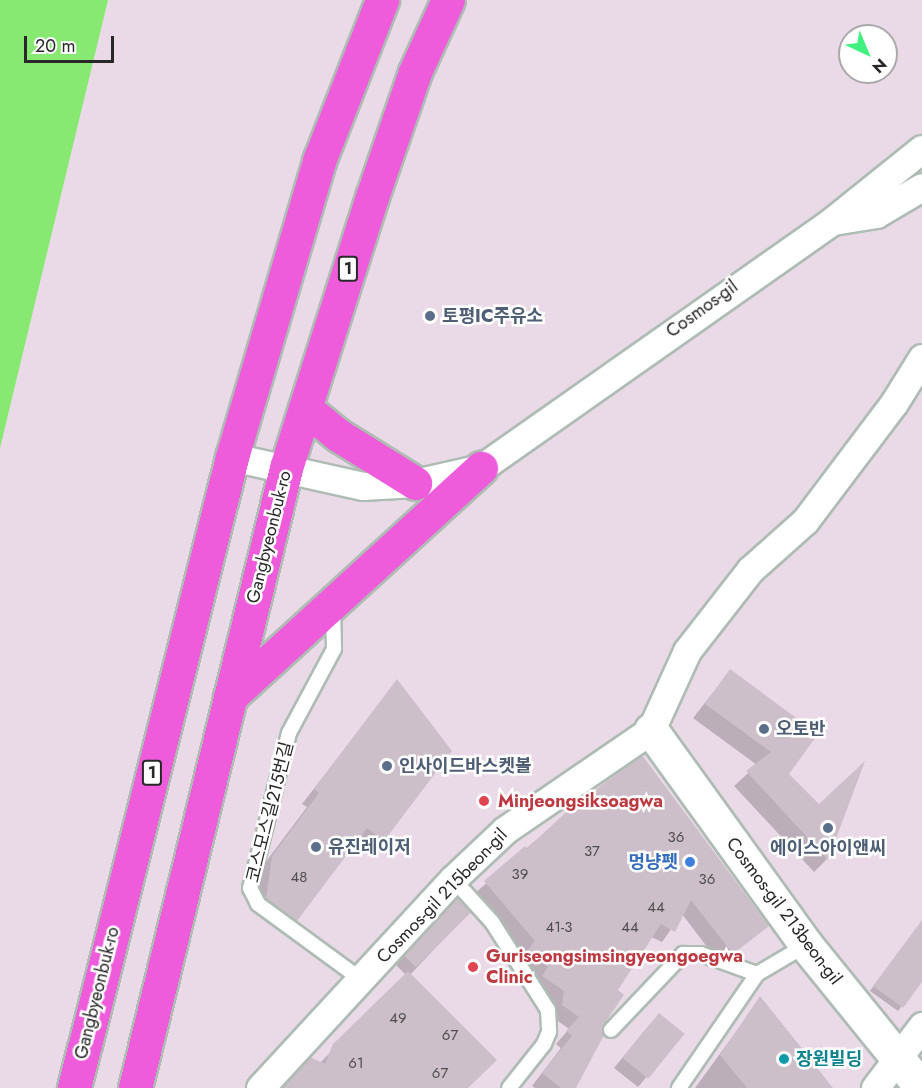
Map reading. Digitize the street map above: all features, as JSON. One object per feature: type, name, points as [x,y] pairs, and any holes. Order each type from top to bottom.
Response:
[{"type":"highway","name":"Gangbyeonbuk-ro","points":[[77,1076],[232,458],[319,161],[382,0]]},
{"type":"highway","name":"Gangbyeonbuk-ro","points":[[135,1088],[286,468],[375,187],[415,72],[448,0]]},
{"type":"highway","points":[[305,408],[347,441],[416,483]]},
{"type":"highway","points":[[230,696],[333,600],[481,468]]},
{"type":"street","name":"Cosmos-gil","points":[[481,468],[832,221],[922,149]]},
{"type":"street","points":[[832,221],[876,214],[922,187]]},
{"type":"street","points":[[651,730],[687,651],[750,570],[805,521],[894,403],[922,358]]},
{"type":"street","points":[[232,458],[363,486],[416,483],[481,468]]},
{"type":"street","name":"Cosmos-gil 215beon-gil","points":[[260,1088],[453,879],[504,830],[651,730]]},
{"type":"street","name":"Cosmos-gil 213beon-gil","points":[[651,730],[806,945],[922,1088]]},
{"type":"street","points":[[875,1088],[922,1026]]},
{"type":"lane","name":"코스모스길215번길","points":[[333,600],[334,649],[289,733],[250,888],[258,904],[362,980]]},
{"type":"lane","points":[[453,879],[492,922],[548,1010],[549,1032],[544,1044],[509,1088]]},
{"type":"lane","points":[[679,1088],[757,974],[806,945]]},
{"type":"lane","points":[[611,1030],[683,954],[700,954],[757,974]]},
{"type":"lane","points":[[59,1088],[77,1076]]},
{"type":"shaded area","points":[[0,0],[108,0],[0,448]]},
{"type":"building","points":[[730,669],[818,734],[789,774],[819,804],[865,761],[828,860],[746,771],[771,752],[705,704]]},
{"type":"building","points":[[397,679],[452,751],[384,841],[367,828],[297,921],[266,898],[272,856],[319,793],[314,789]]},
{"type":"building","points":[[642,755],[769,926],[733,954],[691,900],[675,932],[661,924],[618,990],[624,995],[602,1027],[604,1035],[576,1088],[561,1088],[542,1073],[572,1036],[566,1031],[579,1017],[562,1005],[564,991],[542,976],[548,967],[527,951],[535,941],[484,881],[525,846],[527,849],[566,812]]},
{"type":"building","points":[[457,898],[471,912],[416,967],[402,953]]},
{"type":"building","points":[[922,920],[922,982],[903,1008],[873,986]]},
{"type":"building","points":[[408,971],[497,1060],[468,1088],[281,1088],[310,1057],[325,1064],[333,1044]]},
{"type":"building","points":[[760,996],[833,1088],[747,1088],[720,1055]]},
{"type":"building","points":[[659,1013],[685,1034],[648,1079],[622,1058]]},
{"type":"place","name":"토평IC주유소","points":[[430,316]]},
{"type":"place","name":"오토반","points":[[764,729]]},
{"type":"place","name":"인사이드바스켓볼","points":[[387,766]]},
{"type":"place","name":"Minjeongsiksoagwa","points":[[484,801]]},
{"type":"place","name":"에이스아이앤씨","points":[[828,828]]},
{"type":"place","name":"유진레이저","points":[[316,847]]},
{"type":"place","name":"멍냥펫","points":[[690,862]]},
{"type":"place","name":"Guriseongsimsingyeongoegwa Clinic","points":[[473,967]]},
{"type":"place","name":"장원빌딩","points":[[784,1059]]}]
